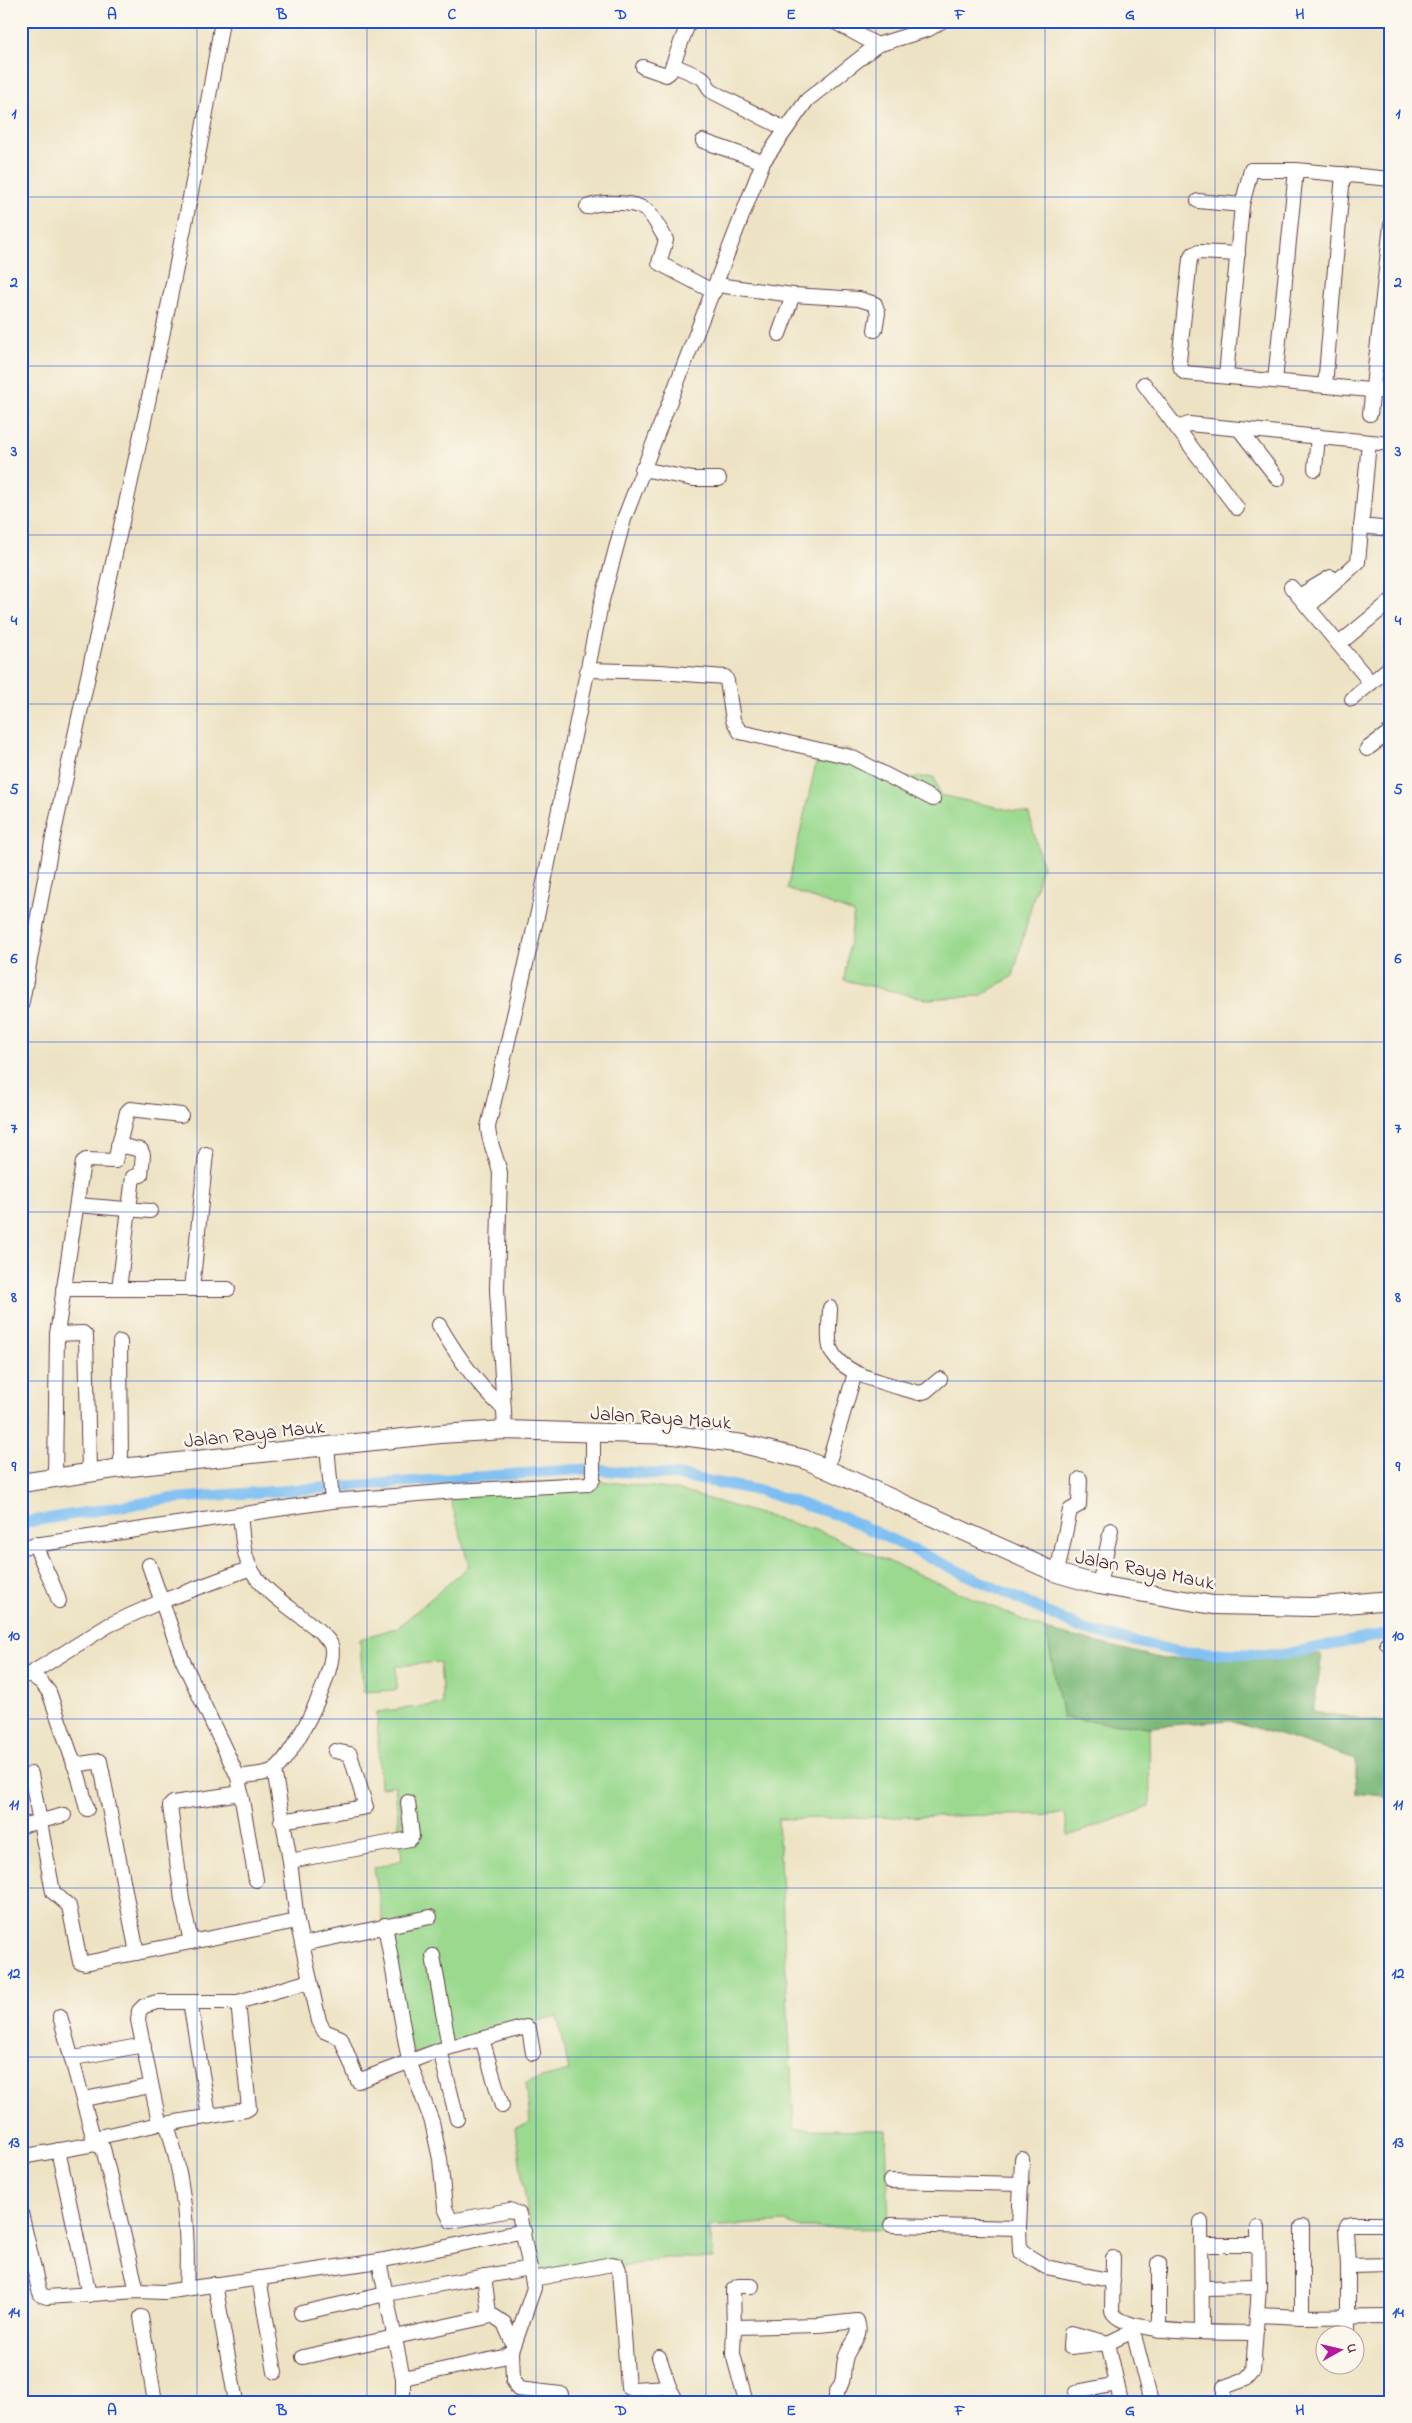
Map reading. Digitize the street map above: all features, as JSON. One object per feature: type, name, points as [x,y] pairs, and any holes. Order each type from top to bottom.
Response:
[{"type":"main road","name":"Jalan Raya Mauk","points":[[21,1483],[120,1468],[328,1452],[440,1434],[505,1430],[593,1437],[674,1435],[743,1444],[804,1459],[1057,1573],[1100,1586],[1213,1605],[1312,1607],[1391,1600]]},
{"type":"street","points":[[21,1006],[51,846],[97,640],[178,250],[222,21]]},
{"type":"street","points":[[643,68],[666,75],[673,65],[689,21]]},
{"type":"street","points":[[833,21],[877,45]]},
{"type":"street","points":[[505,1430],[497,1289],[500,1173],[498,1158],[490,1139],[488,1127],[538,912],[601,604],[621,528],[642,469],[715,289],[763,162],[807,100],[877,45],[929,29],[942,21]]},
{"type":"street","points":[[673,65],[703,78],[711,91],[785,129]]},
{"type":"street","points":[[703,141],[763,162]]},
{"type":"street","points":[[1226,376],[1242,204],[1251,170],[1296,170],[1391,179]]},
{"type":"street","points":[[1275,381],[1296,170]]},
{"type":"street","points":[[1325,386],[1343,174]]},
{"type":"street","points":[[1198,201],[1242,204]]},
{"type":"street","points":[[588,207],[596,203],[633,205],[644,208],[655,220],[666,240],[659,263],[715,289],[859,299],[875,304],[878,313],[875,330]]},
{"type":"street","points":[[1370,414],[1391,225]]},
{"type":"street","points":[[1238,254],[1193,254],[1190,259],[1180,352],[1181,368],[1186,373],[1391,392]]},
{"type":"street","points":[[779,334],[792,295]]},
{"type":"street","points":[[1144,384],[1237,508]]},
{"type":"street","points":[[1177,428],[1189,424],[1391,444]]},
{"type":"street","points":[[1239,429],[1278,480]]},
{"type":"street","points":[[1315,469],[1318,436]]},
{"type":"street","points":[[1369,442],[1358,562],[1299,597],[1371,683]]},
{"type":"street","points":[[642,469],[693,479],[719,479]]},
{"type":"street","points":[[1362,526],[1391,529]]},
{"type":"street","points":[[1339,644],[1391,601]]},
{"type":"street","points":[[1352,699],[1391,666]]},
{"type":"street","points":[[588,670],[660,672],[725,678],[733,720],[740,732],[851,757],[933,799]]},
{"type":"street","points":[[1367,750],[1391,731]]},
{"type":"street","points":[[55,1477],[57,1334],[83,1162],[86,1160],[114,1162],[126,1112],[130,1109],[181,1115]]},
{"type":"street","points":[[118,1145],[143,1153],[141,1175],[133,1177],[119,1289]]},
{"type":"street","points":[[192,1289],[206,1154]]},
{"type":"street","points":[[77,1204],[150,1211]]},
{"type":"street","points":[[63,1289],[228,1289]]},
{"type":"street","points":[[830,1308],[830,1347],[839,1362],[855,1373],[919,1393],[926,1391],[940,1379]]},
{"type":"street","points":[[439,1326],[458,1357],[492,1398],[504,1409]]},
{"type":"street","points":[[57,1334],[83,1333],[86,1336],[88,1472]]},
{"type":"street","points":[[120,1342],[120,1468]]},
{"type":"street","points":[[827,1468],[855,1373]]},
{"type":"street","points":[[59,1601],[54,1587],[28,1545],[240,1515],[332,1497],[588,1484],[592,1482],[594,1474],[593,1437]]},
{"type":"street","points":[[328,1452],[332,1497]]},
{"type":"street","points":[[1057,1573],[1070,1510],[1079,1505],[1080,1479]]},
{"type":"street","points":[[238,1776],[274,1770],[289,1753],[321,1694],[333,1656],[330,1643],[316,1629],[278,1599],[250,1568],[240,1515]]},
{"type":"street","points":[[1100,1586],[1111,1530]]},
{"type":"street","points":[[149,1565],[182,1659],[238,1776],[256,1880]]},
{"type":"street","points":[[26,1675],[109,1625],[162,1601],[250,1568]]},
{"type":"street","points":[[26,1675],[41,1682],[49,1692],[87,1809]]},
{"type":"street","points":[[281,1821],[366,1807],[350,1754],[335,1751]]},
{"type":"street","points":[[74,1765],[100,1761],[137,1953]]},
{"type":"street","points":[[274,1770],[281,1821],[290,1862],[297,1921],[321,2027],[327,2033],[340,2038],[358,2081],[444,2049],[526,2027],[533,2052]]},
{"type":"street","points":[[31,1774],[53,1892],[69,1906],[80,1962],[85,1963],[297,1921]]},
{"type":"street","points":[[191,1942],[182,1900],[170,1806],[173,1803],[242,1793]]},
{"type":"street","points":[[290,1862],[410,1839],[412,1836],[408,1802]]},
{"type":"street","points":[[21,1826],[64,1815]]},
{"type":"street","points":[[303,1944],[385,1925],[430,1917]]},
{"type":"street","points":[[385,1925],[409,2061],[432,2122],[440,2159],[445,2208],[451,2221],[510,2210],[519,2214],[532,2274],[533,2297],[512,2347],[496,2360],[403,2378]]},
{"type":"street","points":[[433,1956],[444,2049],[457,2119]]},
{"type":"street","points":[[186,2288],[188,2264],[186,2219],[172,2142],[162,2123],[151,2086],[138,2020],[139,2011],[144,2006],[157,2002],[238,2002],[310,1981]]},
{"type":"street","points":[[190,2002],[209,2116]]},
{"type":"street","points":[[21,2157],[58,2150],[162,2123],[246,2110],[250,2105],[238,2002]]},
{"type":"street","points":[[60,2016],[74,2058],[95,2141],[103,2148],[137,2291]]},
{"type":"street","points":[[482,2040],[502,2106]]},
{"type":"street","points":[[74,2058],[144,2045]]},
{"type":"street","points":[[84,2099],[151,2086]]},
{"type":"street","points":[[58,2150],[88,2295]]},
{"type":"street","points":[[1022,2158],[1020,2251],[1046,2267],[1113,2281]]},
{"type":"street","points":[[890,2181],[1022,2184]]},
{"type":"street","points":[[21,2213],[25,2249],[41,2295],[47,2297],[137,2291],[164,2292],[379,2261],[524,2231]]},
{"type":"street","points":[[1201,2222],[1202,2331]]},
{"type":"street","points":[[1348,2326],[1346,2229],[1348,2225],[1391,2224]]},
{"type":"street","points":[[891,2225],[1019,2228]]},
{"type":"street","points":[[1302,2227],[1302,2317]]},
{"type":"street","points":[[1224,2402],[1224,2387],[1246,2379],[1253,2371],[1254,2332],[1259,2288],[1258,2228]]},
{"type":"street","points":[[1202,2245],[1258,2245]]},
{"type":"street","points":[[1113,2258],[1112,2312],[1114,2316],[1133,2328],[1254,2332]]},
{"type":"street","points":[[379,2261],[403,2378],[403,2402]]},
{"type":"street","points":[[1159,2263],[1159,2330]]},
{"type":"street","points":[[301,2313],[386,2294],[484,2276],[532,2274],[612,2264],[617,2265],[619,2270],[628,2387],[632,2389],[669,2387]]},
{"type":"street","points":[[1348,2266],[1391,2265]]},
{"type":"street","points":[[303,2357],[487,2318],[489,2313],[484,2276]]},
{"type":"street","points":[[259,2278],[275,2372]]},
{"type":"street","points":[[215,2284],[236,2402]]},
{"type":"street","points":[[746,2402],[738,2380],[733,2354],[733,2290],[738,2286],[752,2286]]},
{"type":"street","points":[[1202,2288],[1259,2288]]},
{"type":"street","points":[[489,2313],[504,2324],[512,2347],[513,2380],[518,2389],[561,2394]]},
{"type":"street","points":[[1257,2315],[1302,2317],[1391,2316]]},
{"type":"street","points":[[141,2317],[155,2402]]},
{"type":"street","points":[[734,2327],[820,2325],[857,2321],[859,2335],[846,2356],[842,2385],[836,2393],[836,2402]]},
{"type":"street","points":[[1121,2402],[1108,2343],[1133,2328]]},
{"type":"street","points":[[1133,2328],[1151,2402]]},
{"type":"street","points":[[659,2357],[669,2387],[677,2402]]},
{"type":"street","points":[[1076,2392],[1117,2384]]},
{"type":"green space","points":[[847,748],[889,778],[934,777],[940,795],[1029,814],[1042,865],[1013,976],[980,996],[927,999],[844,980],[854,913],[787,889],[817,759]]},
{"type":"green space","points":[[591,1480],[677,1490],[819,1531],[1046,1630],[1063,1718],[1149,1727],[1150,1807],[1068,1836],[1065,1814],[778,1819],[794,2129],[886,2130],[889,2229],[801,2228],[785,2222],[709,2227],[714,2258],[665,2258],[538,2284],[515,2128],[530,2123],[526,2082],[569,2071],[557,2016],[407,2055],[374,1868],[402,1860],[395,1785],[380,1788],[377,1712],[443,1704],[440,1662],[396,1666],[397,1690],[363,1692],[360,1639],[398,1627],[469,1566],[447,1486]]},
{"type":"green space","points":[[1046,1630],[1163,1659],[1322,1655],[1313,1712],[1391,1723],[1391,1797],[1356,1793],[1356,1759],[1230,1720],[1149,1727],[1063,1718]]},
{"type":"waterway","points":[[21,1523],[166,1499],[586,1469],[682,1476],[761,1491],[843,1517],[1085,1630],[1180,1652],[1281,1655],[1391,1633]]}]
